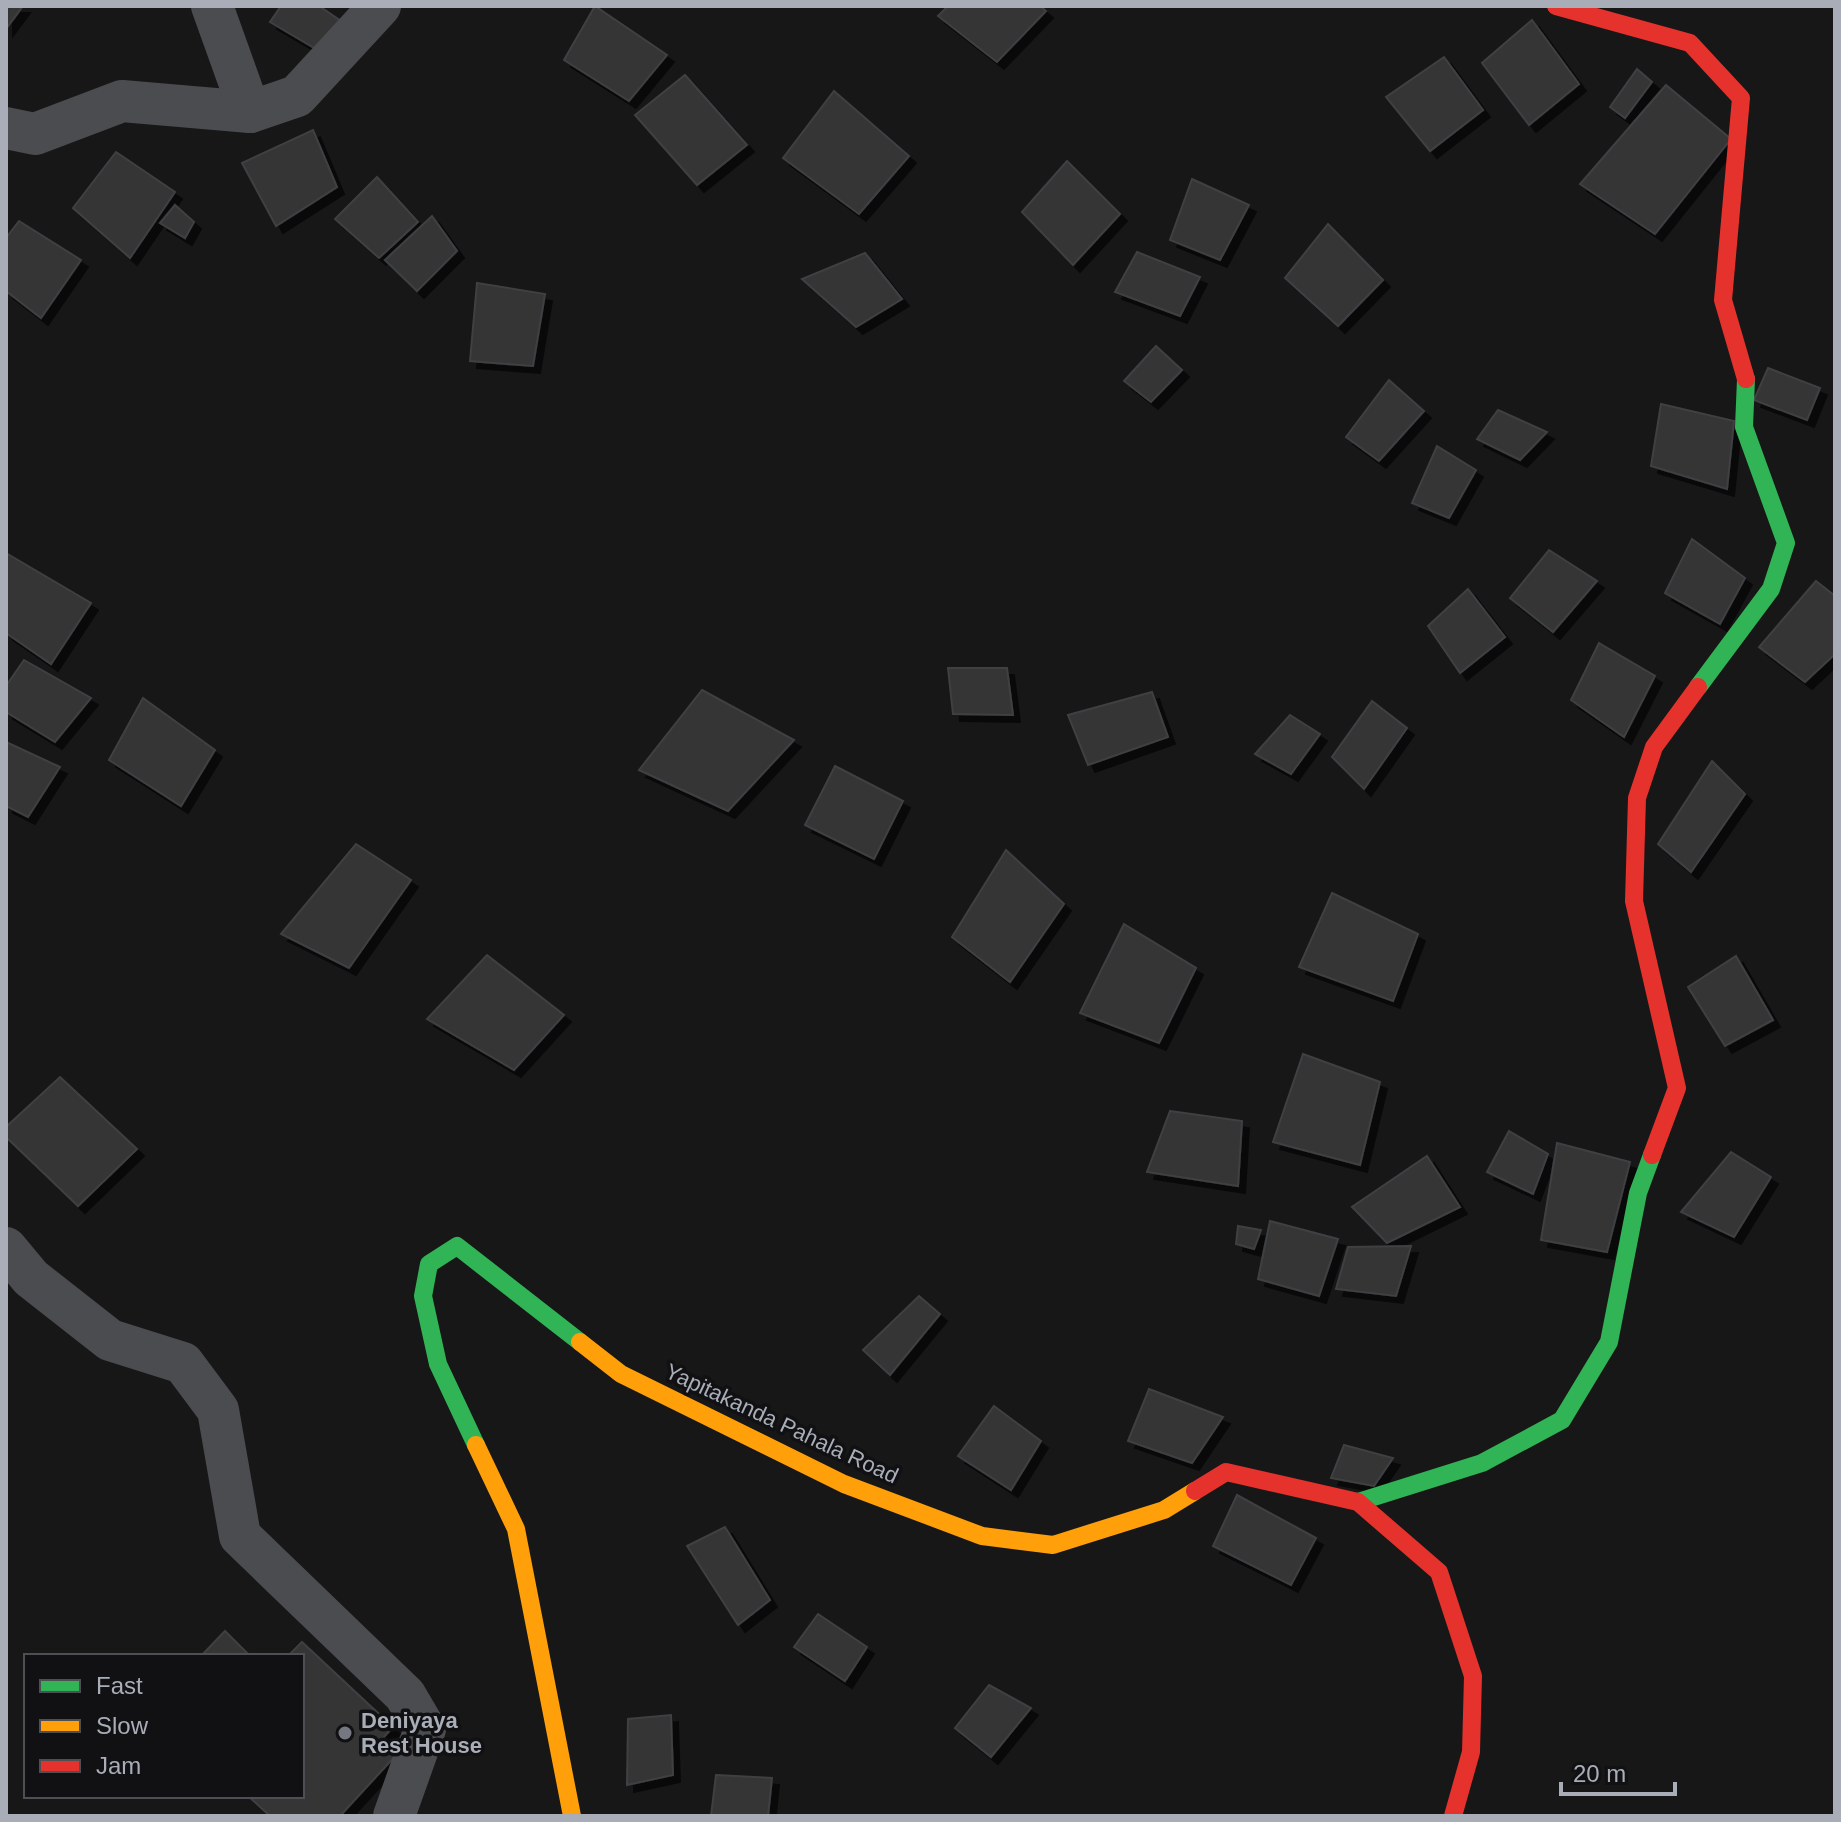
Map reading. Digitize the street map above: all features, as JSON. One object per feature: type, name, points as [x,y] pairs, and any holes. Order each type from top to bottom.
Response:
[{"type":"street","points":[[212,6],[250,112]]},
{"type":"street","points":[[6,128],[35,134],[122,101],[250,112],[297,96],[380,6]]},
{"type":"street","points":[[1358,1502],[1482,1463],[1562,1420],[1609,1342],[1638,1193],[1677,1088],[1634,901],[1637,798],[1654,747],[1771,589],[1786,543],[1744,427],[1746,375],[1723,300],[1741,98],[1690,43],[1556,6]]},
{"type":"street","name":"Yapitakanda Pahala Road","points":[[572,1816],[516,1529],[438,1364],[423,1296],[429,1264],[457,1246],[621,1374],[844,1484],[982,1536],[1053,1545],[1164,1510],[1226,1472],[1358,1502],[1439,1572],[1473,1676],[1471,1752],[1453,1816]]},
{"type":"street","points":[[6,1248],[31,1278],[110,1340],[183,1363],[218,1410],[240,1536],[405,1695],[425,1729],[394,1816]]},
{"type":"building","points":[[6,6],[23,6],[6,29]]},
{"type":"building","points":[[281,6],[319,6],[347,25],[326,55],[270,22]]},
{"type":"building","points":[[595,6],[667,55],[629,101],[564,60]]},
{"type":"building","points":[[948,6],[1040,6],[1046,11],[997,62],[938,16]]},
{"type":"building","points":[[1532,20],[1579,84],[1529,125],[1482,63]]},
{"type":"building","points":[[1444,57],[1483,110],[1430,151],[1386,97]]},
{"type":"building","points":[[1637,69],[1652,82],[1625,118],[1610,107]]},
{"type":"building","points":[[685,75],[747,145],[697,185],[635,115]]},
{"type":"building","points":[[1666,85],[1731,139],[1655,234],[1580,184]]},
{"type":"building","points":[[834,91],[909,156],[859,214],[783,158]]},
{"type":"building","points":[[313,130],[337,187],[276,226],[242,163]]},
{"type":"building","points":[[116,152],[175,192],[130,258],[73,208]]},
{"type":"building","points":[[1067,161],[1120,214],[1073,265],[1022,212]]},
{"type":"building","points":[[377,177],[418,222],[379,258],[335,219]]},
{"type":"building","points":[[1192,179],[1249,205],[1220,260],[1170,240]]},
{"type":"building","points":[[175,205],[194,222],[185,238],[160,223]]},
{"type":"building","points":[[432,216],[457,251],[417,291],[385,260]]},
{"type":"building","points":[[19,221],[81,260],[41,318],[6,291],[6,238]]},
{"type":"building","points":[[1328,224],[1383,280],[1338,326],[1285,278]]},
{"type":"building","points":[[1137,252],[1200,277],[1180,316],[1115,292]]},
{"type":"building","points":[[865,253],[902,299],[856,327],[802,279]]},
{"type":"building","points":[[477,283],[545,294],[533,366],[470,361]]},
{"type":"building","points":[[1156,346],[1182,370],[1151,402],[1124,381]]},
{"type":"building","points":[[1768,368],[1820,388],[1807,420],[1754,400]]},
{"type":"building","points":[[1389,380],[1424,411],[1379,461],[1346,437]]},
{"type":"building","points":[[1661,404],[1734,421],[1727,489],[1651,466]]},
{"type":"building","points":[[1498,410],[1547,432],[1520,460],[1477,439]]},
{"type":"building","points":[[1437,446],[1476,470],[1449,518],[1412,503]]},
{"type":"building","points":[[1692,539],[1745,578],[1720,624],[1665,593]]},
{"type":"building","points":[[1549,550],[1597,581],[1553,632],[1510,598]]},
{"type":"building","points":[[6,553],[91,603],[51,664],[6,633]]},
{"type":"building","points":[[1816,581],[1835,596],[1835,654],[1805,682],[1759,647]]},
{"type":"building","points":[[1468,589],[1505,637],[1460,673],[1428,626]]},
{"type":"building","points":[[1599,643],[1655,676],[1624,737],[1571,700]]},
{"type":"building","points":[[24,660],[91,698],[55,742],[6,712],[6,686]]},
{"type":"building","points":[[948,668],[1007,668],[1013,715],[953,714]]},
{"type":"building","points":[[702,690],[794,740],[728,811],[639,770]]},
{"type":"building","points":[[1152,692],[1168,737],[1088,765],[1068,715]]},
{"type":"building","points":[[143,698],[215,750],[181,806],[109,760]]},
{"type":"building","points":[[1372,701],[1407,728],[1364,789],[1332,757]]},
{"type":"building","points":[[1290,715],[1320,734],[1291,774],[1255,754]]},
{"type":"building","points":[[6,742],[60,767],[28,817],[6,806]]},
{"type":"building","points":[[1712,761],[1745,794],[1691,872],[1658,844]]},
{"type":"building","points":[[835,766],[903,801],[874,859],[805,825]]},
{"type":"building","points":[[356,844],[411,880],[349,968],[281,934]]},
{"type":"building","points":[[1006,850],[1064,904],[1010,982],[952,937]]},
{"type":"building","points":[[1332,893],[1418,934],[1393,1001],[1299,967]]},
{"type":"building","points":[[1124,924],[1196,968],[1159,1043],[1080,1013]]},
{"type":"building","points":[[487,955],[564,1015],[514,1070],[427,1019]]},
{"type":"building","points":[[1736,956],[1773,1020],[1725,1046],[1688,987]]},
{"type":"building","points":[[1303,1054],[1380,1082],[1360,1165],[1273,1142]]},
{"type":"building","points":[[60,1077],[137,1149],[78,1206],[6,1137],[6,1127]]},
{"type":"building","points":[[1170,1111],[1242,1121],[1238,1186],[1147,1172]]},
{"type":"building","points":[[1509,1131],[1548,1154],[1533,1194],[1487,1172]]},
{"type":"building","points":[[1557,1143],[1630,1162],[1607,1252],[1541,1240]]},
{"type":"building","points":[[1731,1152],[1771,1177],[1734,1237],[1681,1212]]},
{"type":"building","points":[[1427,1156],[1460,1207],[1387,1243],[1352,1207]]},
{"type":"building","points":[[1270,1221],[1338,1239],[1319,1296],[1258,1279]]},
{"type":"building","points":[[1238,1226],[1261,1230],[1254,1249],[1236,1244]]},
{"type":"building","points":[[1411,1246],[1396,1296],[1336,1289],[1348,1247]]},
{"type":"building","points":[[919,1296],[940,1314],[890,1375],[863,1350]]},
{"type":"building","points":[[1149,1389],[1223,1417],[1192,1463],[1128,1441]]},
{"type":"building","points":[[994,1406],[1041,1441],[1011,1490],[958,1456]]},
{"type":"building","points":[[1344,1445],[1393,1458],[1374,1486],[1331,1478]]},
{"type":"building","points":[[1237,1495],[1316,1538],[1291,1585],[1213,1546]]},
{"type":"building","points":[[725,1527],[770,1600],[738,1625],[687,1546]]},
{"type":"building","points":[[818,1614],[867,1647],[845,1681],[794,1647]]},
{"type":"building","points":[[225,1631],[248,1654],[203,1654]]},
{"type":"building","name":"Deniyaya Rest House","points":[[302,1642],[393,1727],[383,1738],[398,1753],[340,1816],[270,1816],[250,1798],[304,1798],[304,1654],[290,1654]]},
{"type":"building","points":[[989,1685],[1031,1708],[991,1757],[955,1728]]},
{"type":"building","points":[[671,1715],[673,1775],[627,1785],[628,1719]]},
{"type":"building","points":[[716,1775],[772,1778],[768,1816],[711,1816]]},
{"type":"traffic: fast","points":[[1698,687],[1771,589],[1786,543],[1744,427],[1746,379]]},
{"type":"traffic: fast","points":[[1358,1502],[1482,1463],[1562,1420],[1609,1342],[1638,1193],[1652,1155]]},
{"type":"traffic: fast","points":[[476,1445],[438,1364],[423,1296],[429,1264],[457,1246],[580,1342]]},
{"type":"traffic: slow","points":[[580,1342],[621,1374],[844,1484],[982,1536],[1053,1545],[1164,1510],[1195,1491]]},
{"type":"traffic: slow","points":[[476,1445],[516,1529],[572,1816]]},
{"type":"traffic: jam","points":[[1556,6],[1690,43],[1741,98],[1723,300],[1746,379]]},
{"type":"traffic: jam","points":[[1652,1155],[1677,1088],[1634,901],[1637,798],[1654,747],[1698,687]]},
{"type":"traffic: jam","points":[[1195,1491],[1226,1472],[1358,1502],[1439,1572],[1473,1676],[1471,1752],[1453,1816]]},
{"type":"place","name":"Deniyaya Rest House","points":[[345,1733]]}]
